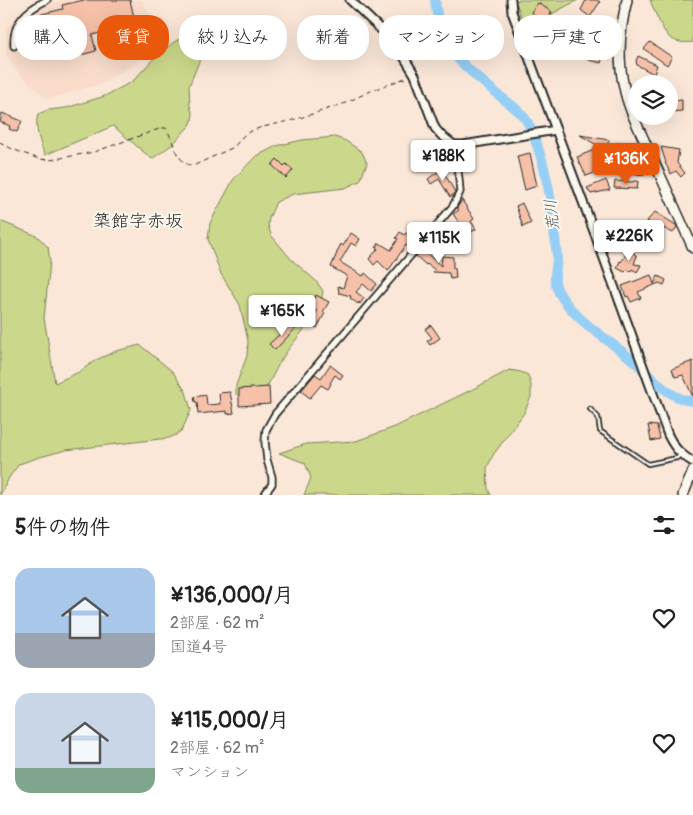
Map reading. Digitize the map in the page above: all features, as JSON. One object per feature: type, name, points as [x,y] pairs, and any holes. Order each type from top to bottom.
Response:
[{"type":"highway","points":[[627,0],[621,29],[620,47],[624,88],[632,113],[693,248]]},
{"type":"highway","points":[[683,495],[693,472]]},
{"type":"street","points":[[14,46],[14,32],[23,17],[46,0]]},
{"type":"street","points":[[350,0],[396,44],[415,74],[435,128],[441,136],[454,145],[556,130]]},
{"type":"street","points":[[511,0],[512,12],[668,435],[674,448],[693,462]]},
{"type":"street","points":[[264,495],[272,484],[265,442],[266,430],[269,424],[275,414],[453,206],[460,192],[460,179],[454,145]]},
{"type":"lane","points":[[590,409],[598,418],[600,431],[648,464],[677,458],[681,454]]},
{"type":"path","points":[[0,142],[39,160],[50,160],[94,152],[166,128],[179,156],[184,164],[189,166],[234,147],[249,132],[298,119],[343,104],[415,74]]},
{"type":"shaded area","points":[[65,0],[141,0],[150,15],[97,15],[97,60],[137,60],[136,63],[101,84],[47,99],[21,75],[6,54],[7,28],[15,18],[15,60],[87,60],[87,15],[18,15],[21,11]]},
{"type":"green space","points":[[515,0],[578,0],[550,15],[520,15]]},
{"type":"green space","points":[[650,0],[693,0],[693,42],[681,42],[669,37],[661,25]]},
{"type":"green space","points":[[179,39],[179,60],[200,60],[189,86],[190,106],[193,115],[191,124],[173,144],[152,159],[113,126],[45,155],[37,129],[38,114],[105,96],[133,81],[152,60],[169,60],[169,46]]},
{"type":"green space","points":[[335,137],[346,141],[362,152],[367,163],[360,181],[345,188],[293,194],[276,202],[268,225],[271,235],[291,259],[316,281],[323,291],[321,300],[308,324],[282,359],[264,392],[244,399],[236,394],[236,385],[247,356],[248,341],[240,305],[221,274],[208,239],[210,223],[233,180],[255,157],[276,146],[302,140]]},
{"type":"green space","points":[[0,221],[37,236],[48,247],[50,262],[44,318],[55,383],[116,351],[140,345],[173,372],[186,392],[191,410],[182,430],[169,438],[66,450],[19,464],[0,495]]},
{"type":"green space","points":[[509,370],[528,375],[531,385],[531,397],[524,413],[493,455],[487,468],[488,489],[491,495],[304,495],[311,478],[305,463],[279,453],[306,444],[356,441],[395,427]]},
{"type":"building","points":[[84,0],[130,0],[134,15],[97,15],[97,34],[92,35],[96,51],[87,53],[87,15],[38,15],[63,9],[62,5]]},
{"type":"building","points":[[586,0],[597,0],[600,2],[591,15],[587,15],[581,10]]},
{"type":"building","points":[[538,3],[552,12],[550,15],[534,15],[531,12]]},
{"type":"building","points":[[650,42],[672,57],[667,65],[644,49]]},
{"type":"building","points":[[638,56],[657,65],[654,74],[637,65]]},
{"type":"building","points":[[588,60],[602,60],[601,63]]},
{"type":"building","points":[[678,100],[682,100],[682,111],[678,111]]},
{"type":"building","points":[[2,113],[22,121],[17,132],[9,129],[10,126],[0,122]]},
{"type":"building","points":[[580,135],[609,140],[607,146],[595,144]]},
{"type":"building","points":[[617,143],[628,143],[625,172],[615,171]]},
{"type":"building","points":[[661,147],[679,150],[677,163],[685,173],[681,177],[676,171],[671,174],[665,163]]},
{"type":"building","points":[[594,150],[603,170],[586,176],[577,157]]},
{"type":"building","points":[[530,153],[537,186],[525,190],[517,156]]},
{"type":"building","points":[[645,157],[652,172],[642,175],[633,173],[632,158]]},
{"type":"building","points":[[277,159],[284,166],[286,164],[293,170],[286,178],[272,165]]},
{"type":"building","points":[[443,171],[455,192],[450,197],[439,179],[431,184],[428,179],[436,173]]},
{"type":"building","points":[[606,180],[610,190],[591,194],[587,188]]},
{"type":"building","points":[[615,181],[638,181],[637,189],[614,188]]},
{"type":"building","points":[[462,200],[474,219],[471,221],[476,229],[467,235],[465,231],[450,244],[447,241],[445,245],[441,242],[438,246],[430,240],[437,232],[443,237],[460,224],[453,214],[459,210],[457,208]]},
{"type":"building","points":[[522,203],[531,223],[523,227],[516,206]]},
{"type":"building","points":[[655,212],[676,225],[677,227],[673,233],[663,228],[660,234],[649,228],[653,225],[647,221]]},
{"type":"building","points":[[400,232],[404,235],[406,233],[415,240],[410,249],[406,245],[388,271],[378,261],[374,265],[369,259],[378,249],[376,248],[379,243],[391,250]]},
{"type":"building","points":[[351,233],[360,239],[356,246],[351,243],[340,262],[363,276],[365,273],[377,284],[371,291],[363,284],[356,292],[364,298],[360,304],[350,298],[351,296],[339,293],[338,286],[343,288],[347,276],[331,267],[341,244],[343,246]]},
{"type":"building","points":[[629,248],[637,256],[634,264],[641,265],[637,272],[632,269],[625,272],[617,268]]},
{"type":"building","points":[[424,251],[441,266],[442,256],[453,257],[453,268],[455,268],[456,278],[450,279],[449,273],[433,272],[435,270],[416,256]]},
{"type":"building","points":[[651,275],[654,284],[658,276],[666,280],[664,285],[659,283],[638,292],[641,298],[631,302],[628,296],[626,297],[622,286]]},
{"type":"building","points":[[316,295],[329,302],[317,328],[310,324],[317,311],[306,305],[310,297],[315,298]]},
{"type":"building","points":[[291,324],[295,329],[275,350],[269,344]]},
{"type":"building","points":[[431,325],[440,338],[430,345],[427,341],[432,338],[425,329]]},
{"type":"building","points":[[693,361],[693,397],[683,375],[675,377],[672,369]]},
{"type":"building","points":[[330,365],[343,375],[340,379],[335,375],[328,389],[321,385],[310,398],[301,391],[315,374],[321,378]]},
{"type":"building","points":[[269,387],[270,404],[239,406],[239,389]]},
{"type":"building","points":[[230,392],[234,413],[227,414],[227,411],[198,414],[197,402],[195,402],[194,397],[206,395],[207,405],[220,404],[219,393]]},
{"type":"building","points":[[648,425],[657,426],[660,439],[651,441]]},
{"type":"waterway","name":"荒川","points":[[435,0],[440,31],[449,48],[486,85],[519,112],[528,123],[534,136],[549,189],[557,256],[555,280],[561,296],[576,315],[635,362],[661,386],[677,397],[693,401]]},
{"type":"district","name":"築館字赤坂","points":[[138,221]]}]
